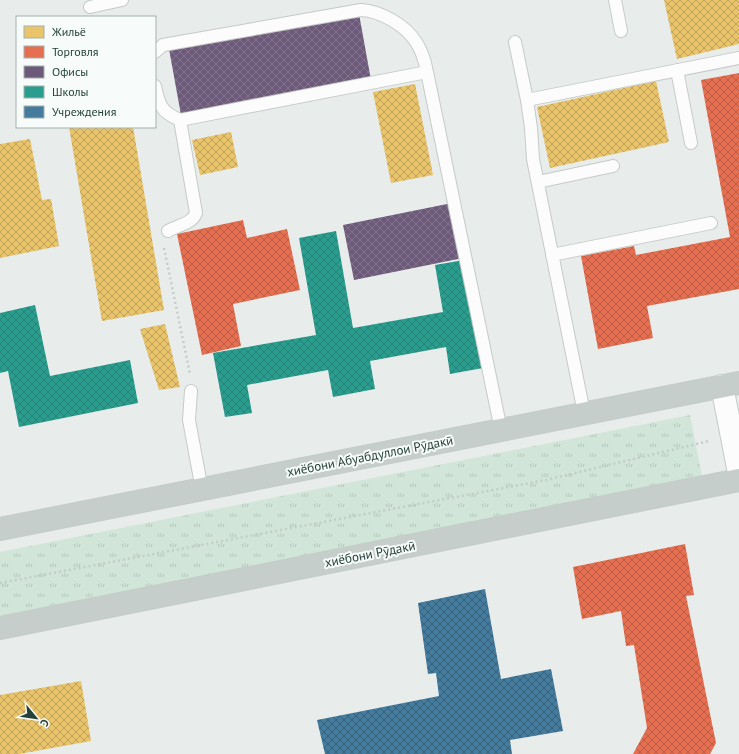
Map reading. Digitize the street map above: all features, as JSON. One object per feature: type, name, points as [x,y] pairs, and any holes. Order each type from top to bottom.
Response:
[{"type":"highway","name":"хиёбони Абуабдуллои Рӯдакӣ","points":[[0,529],[731,384]]},
{"type":"highway","name":"хиёбони Рӯдакӣ","points":[[0,628],[739,480]]},
{"type":"street","points":[[731,384],[732,436],[739,473]]},
{"type":"lane","points":[[90,7],[122,0]]},
{"type":"lane","points":[[614,0],[621,31]]},
{"type":"lane","points":[[156,51],[163,45],[361,10],[370,10],[385,17],[407,32],[416,42],[421,51],[427,72],[501,430]]},
{"type":"lane","points":[[515,42],[527,100],[533,159],[584,414]]},
{"type":"lane","points":[[527,100],[739,58]]},
{"type":"lane","points":[[677,70],[691,143]]},
{"type":"lane","points":[[156,90],[160,106],[170,116],[180,120],[427,72]]},
{"type":"lane","points":[[168,231],[174,227],[190,222],[196,213],[180,120]]},
{"type":"lane","points":[[538,182],[613,166]]},
{"type":"lane","points":[[552,255],[711,223]]},
{"type":"lane","points":[[191,391],[189,420],[202,490]]},
{"type":"path","points":[[168,231],[164,241],[164,249],[191,380],[191,391]]},
{"type":"path","points":[[0,583],[546,480],[732,436]]},
{"type":"green space","points":[[690,415],[702,476],[0,616],[0,552]]},
{"type":"building: Жильё","points":[[664,0],[739,0],[739,44],[677,59]]},
{"type":"building: Жильё","points":[[656,81],[669,142],[550,168],[537,107]]},
{"type":"building: Жильё","points":[[415,84],[433,175],[391,183],[373,92]]},
{"type":"building: Жильё","points":[[69,128],[133,128],[164,310],[102,321]]},
{"type":"building: Жильё","points":[[231,132],[238,167],[200,175],[192,140]]},
{"type":"building: Жильё","points":[[30,139],[42,200],[51,199],[59,246],[0,258],[0,144]]},
{"type":"building: Жильё","points":[[165,324],[180,387],[159,390],[140,329]]},
{"type":"building: Жильё","points":[[81,681],[91,741],[19,754],[0,754],[0,695]]},
{"type":"building: Торговля","points":[[739,73],[739,289],[647,306],[653,338],[598,349],[581,256],[634,246],[636,255],[730,237],[701,80]]},
{"type":"building: Торговля","points":[[243,220],[247,238],[287,229],[300,290],[233,304],[241,346],[202,355],[177,234]]},
{"type":"building: Торговля","points":[[685,544],[694,595],[686,596],[716,743],[710,754],[633,754],[647,728],[634,645],[626,646],[621,611],[582,619],[573,567]]},
{"type":"building: Офисы","points":[[359,14],[371,80],[181,115],[169,49]]},
{"type":"building: Офисы","points":[[452,203],[463,258],[354,280],[343,225]]},
{"type":"building: Школы","points":[[336,231],[353,328],[443,312],[435,265],[464,260],[483,368],[450,374],[446,347],[370,361],[375,389],[333,397],[328,370],[247,385],[252,413],[225,417],[213,353],[316,335],[299,238]]},
{"type":"building: Школы","points":[[35,305],[50,376],[130,360],[138,403],[19,427],[8,371],[0,373],[0,313]]},
{"type":"building: Учреждения","points":[[485,589],[501,679],[551,669],[563,731],[510,740],[512,754],[325,754],[317,720],[439,696],[436,673],[428,674],[418,603]]}]
